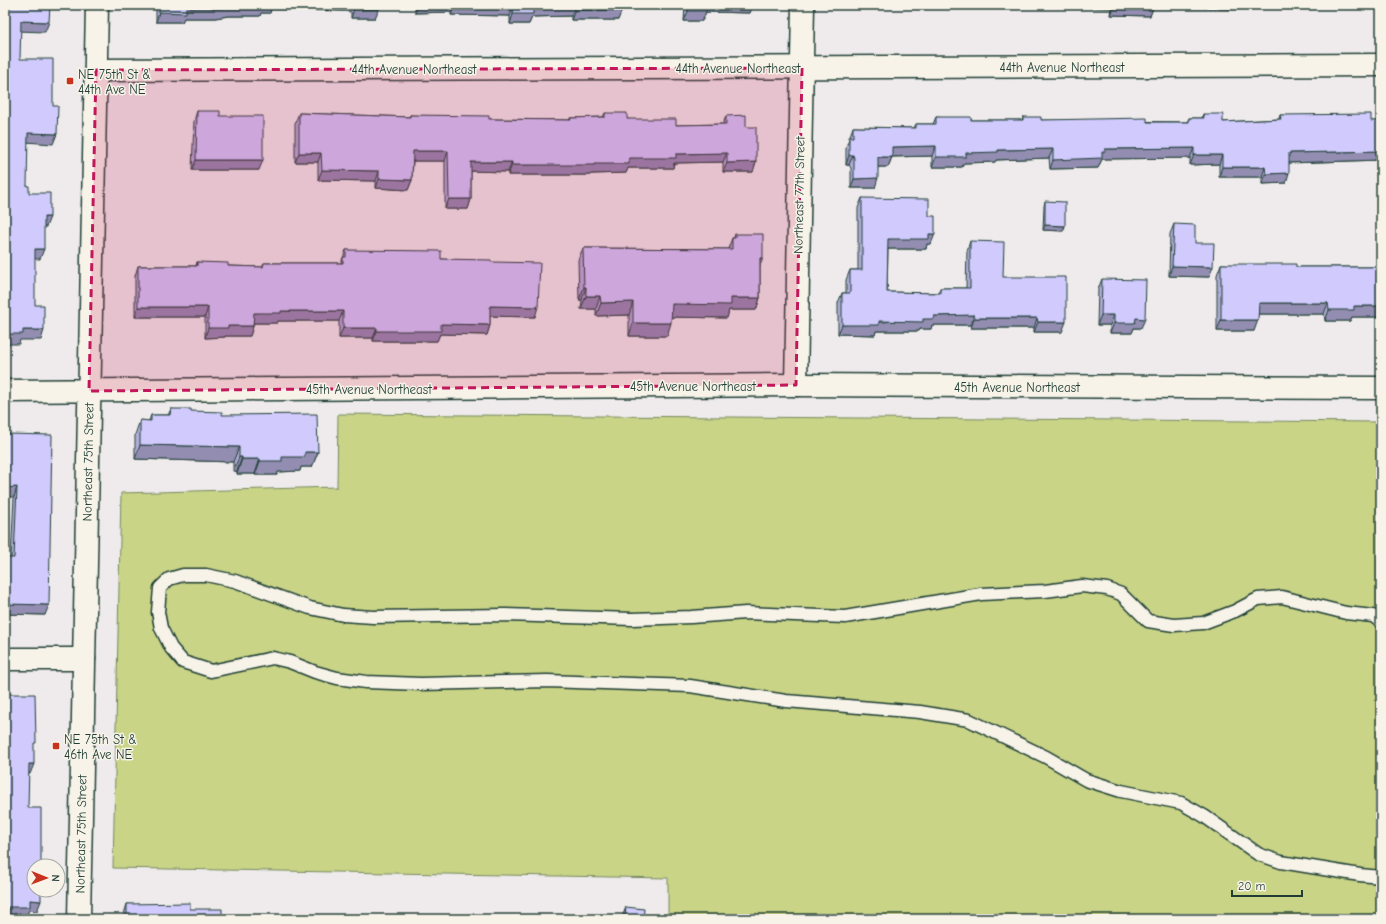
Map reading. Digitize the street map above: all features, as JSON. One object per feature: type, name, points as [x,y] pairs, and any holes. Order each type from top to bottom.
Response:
[{"type":"street","name":"Northeast 75th Street","points":[[79,919],[97,5]]},
{"type":"street","name":"Northeast 77th Street","points":[[796,385],[803,5]]},
{"type":"street","name":"44th Avenue Northeast","points":[[96,70],[1381,65]]},
{"type":"street","name":"45th Avenue Northeast","points":[[5,391],[796,385],[1381,388]]},
{"type":"street","points":[[5,659],[84,659]]},
{"type":"lane","points":[[1381,622],[1373,616],[1339,612],[1282,597],[1258,599],[1235,611],[1203,623],[1174,625],[1148,621],[1121,594],[1107,588],[1082,586],[1046,591],[981,594],[845,617],[746,613],[632,619],[506,615],[373,617],[343,615],[310,608],[236,582],[206,575],[183,575],[169,579],[160,588],[158,612],[161,628],[171,648],[183,662],[210,671],[273,658],[338,678],[366,682],[421,684],[547,681],[690,686],[786,701],[920,712],[969,720],[1046,757],[1086,780],[1121,791],[1181,803],[1204,816],[1258,854],[1281,862],[1381,877]]},
{"type":"highlighted area","points":[[802,68],[796,385],[89,391],[96,70]]},
{"type":"green space","points":[[338,414],[1381,422],[1381,919],[668,919],[668,878],[113,868],[121,493],[337,487]]},
{"type":"building","points":[[5,5],[50,5],[49,22],[21,21],[20,59],[53,59],[53,106],[58,106],[57,134],[28,133],[27,186],[29,186],[29,193],[50,193],[50,217],[44,217],[44,249],[35,249],[35,305],[44,305],[44,330],[23,330],[23,334],[5,334]]},
{"type":"building","points":[[159,5],[264,6],[186,8],[186,13],[159,12]]},
{"type":"building","points":[[354,5],[379,5],[379,9],[354,9]]},
{"type":"building","points":[[455,5],[622,5],[622,10],[575,10],[575,7],[533,7],[533,14],[513,14],[514,6]]},
{"type":"building","points":[[688,5],[706,5],[706,11],[688,11]]},
{"type":"building","points":[[1120,5],[1154,5],[1153,6]]},
{"type":"building","points":[[197,111],[220,111],[220,116],[263,116],[263,160],[196,160]]},
{"type":"building","points":[[299,113],[410,117],[410,115],[489,116],[489,119],[571,120],[570,118],[605,117],[605,113],[627,113],[627,119],[676,119],[676,125],[726,124],[726,116],[746,115],[746,127],[756,127],[756,162],[727,163],[727,153],[676,154],[676,158],[629,158],[629,164],[512,165],[512,162],[471,162],[471,199],[449,199],[448,151],[413,151],[412,180],[379,179],[379,171],[322,170],[321,153],[299,153]]},
{"type":"building","points":[[1203,114],[1223,114],[1223,122],[1281,119],[1280,115],[1371,114],[1371,121],[1381,121],[1381,151],[1289,153],[1289,173],[1266,174],[1265,167],[1222,167],[1222,155],[1194,155],[1194,148],[1105,149],[1105,152],[1102,152],[1102,158],[1053,160],[1053,149],[998,150],[998,152],[966,153],[966,157],[936,157],[936,146],[892,147],[892,157],[878,157],[878,178],[854,179],[854,158],[853,155],[849,155],[849,137],[853,137],[853,127],[916,128],[916,124],[936,124],[936,117],[971,117],[971,120],[1023,120],[1023,117],[1041,117],[1041,120],[1147,118],[1147,122],[1189,122],[1189,118],[1204,118]]},
{"type":"building","points":[[862,198],[929,199],[929,216],[935,216],[935,234],[929,234],[929,239],[888,239],[887,292],[940,293],[940,288],[970,288],[970,241],[1004,242],[1003,277],[1066,277],[1066,322],[1038,322],[1037,318],[974,318],[974,315],[934,316],[934,319],[923,319],[923,322],[879,321],[879,325],[842,325],[842,293],[850,293],[850,270],[862,270]]},
{"type":"building","points":[[1045,201],[1065,202],[1065,226],[1045,225]]},
{"type":"building","points":[[1174,224],[1195,225],[1195,243],[1214,243],[1213,267],[1172,266]]},
{"type":"building","points":[[735,234],[763,234],[763,258],[760,258],[760,298],[731,298],[731,305],[672,304],[671,323],[633,323],[633,302],[601,303],[600,296],[586,296],[586,287],[584,287],[583,248],[732,249],[732,238],[735,238]]},
{"type":"building","points":[[346,250],[441,251],[441,259],[540,263],[538,307],[490,306],[490,325],[441,324],[441,331],[377,331],[377,328],[343,328],[343,311],[281,311],[281,313],[254,313],[253,326],[208,328],[208,307],[138,307],[138,266],[197,266],[197,262],[228,263],[228,266],[263,267],[264,263],[343,263],[343,257],[346,257]]},
{"type":"building","points":[[1221,264],[1296,264],[1296,267],[1381,267],[1381,306],[1354,306],[1354,310],[1329,310],[1328,303],[1259,303],[1258,320],[1221,320]]},
{"type":"building","points":[[1102,279],[1146,280],[1145,319],[1136,318],[1135,323],[1114,323],[1114,315],[1101,315]]},
{"type":"building","points":[[171,409],[222,412],[222,415],[317,414],[318,452],[305,452],[305,457],[282,457],[282,461],[260,461],[260,459],[242,459],[242,457],[239,457],[239,447],[140,445],[140,420],[151,421],[151,415],[170,415]]},
{"type":"building","points":[[6,434],[52,435],[49,605],[5,604],[5,558],[14,558],[17,487],[5,488]]},
{"type":"building","points":[[6,694],[35,694],[36,743],[34,743],[34,764],[29,764],[28,808],[41,808],[41,858],[26,858],[26,898],[41,898],[41,901],[30,900],[30,907],[5,907]]},
{"type":"building","points":[[190,903],[190,909],[222,909],[222,919],[127,919],[127,904]]},
{"type":"building","points":[[626,907],[644,909],[643,919],[576,919],[576,914],[625,917]]},
{"type":"building","points":[[554,918],[562,919],[511,919]]},
{"type":"place","name":"NE 75th St & 44th Ave NE","points":[[70,81]]},
{"type":"place","name":"NE 75th St & 46th Ave NE","points":[[56,746]]}]
